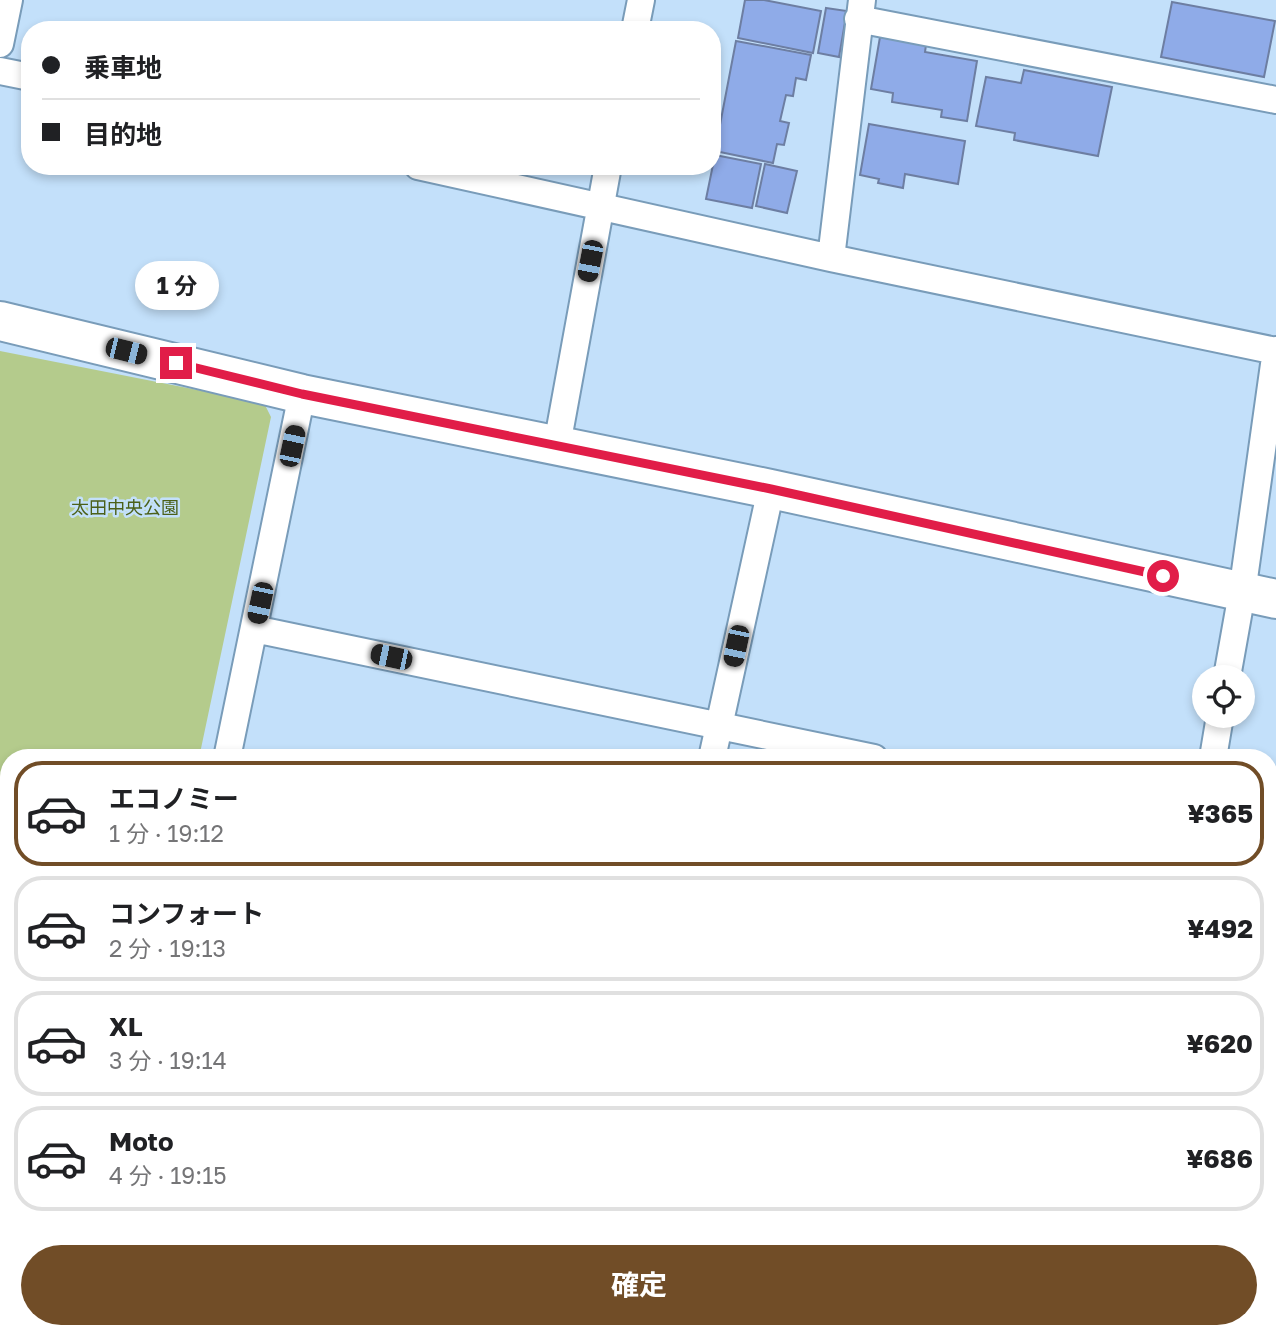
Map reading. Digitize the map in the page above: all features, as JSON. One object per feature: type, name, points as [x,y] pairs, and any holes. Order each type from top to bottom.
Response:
[{"type":"street","points":[[0,44],[9,0]]},
{"type":"street","points":[[637,21],[641,0]]},
{"type":"street","points":[[831,258],[860,10],[1276,100]]},
{"type":"street","points":[[0,71],[21,76]]},
{"type":"street","points":[[457,175],[831,258],[1276,350],[1259,596],[1232,665]]},
{"type":"street","points":[[557,445],[606,175]]},
{"type":"street","points":[[0,321],[302,394],[771,489],[1259,596]]},
{"type":"street","points":[[229,749],[302,394]]},
{"type":"street","points":[[714,749],[771,489]]},
{"type":"street","points":[[254,629],[833,749]]},
{"type":"street","points":[[1214,749],[1218,728]]},
{"type":"green space","name":"太田中央公園","points":[[0,351],[264,403],[271,417],[201,749],[0,749]]},
{"type":"building","points":[[745,0],[764,0],[821,11],[813,53],[738,38]]},
{"type":"building","points":[[1172,2],[1275,21],[1264,77],[1161,57]]},
{"type":"building","points":[[826,8],[847,11],[839,57],[818,53]]},
{"type":"building","points":[[880,37],[926,45],[925,52],[977,61],[967,121],[941,117],[942,110],[892,102],[893,93],[871,89]]},
{"type":"building","points":[[736,41],[811,55],[806,80],[796,78],[793,96],[786,95],[780,121],[789,123],[784,145],[777,144],[773,163],[721,152],[721,120]]},
{"type":"building","points":[[1024,70],[1112,87],[1098,156],[1014,140],[1015,133],[976,126],[986,77],[1021,83]]},
{"type":"building","points":[[869,124],[965,141],[958,184],[905,174],[903,188],[878,183],[879,179],[860,175]]},
{"type":"building","points":[[721,156],[761,164],[752,208],[706,199],[711,175],[721,175]]},
{"type":"building","points":[[765,164],[797,171],[787,213],[756,206]]},
{"type":"route","points":[[176,363],[302,394],[771,489],[1163,576]]}]
